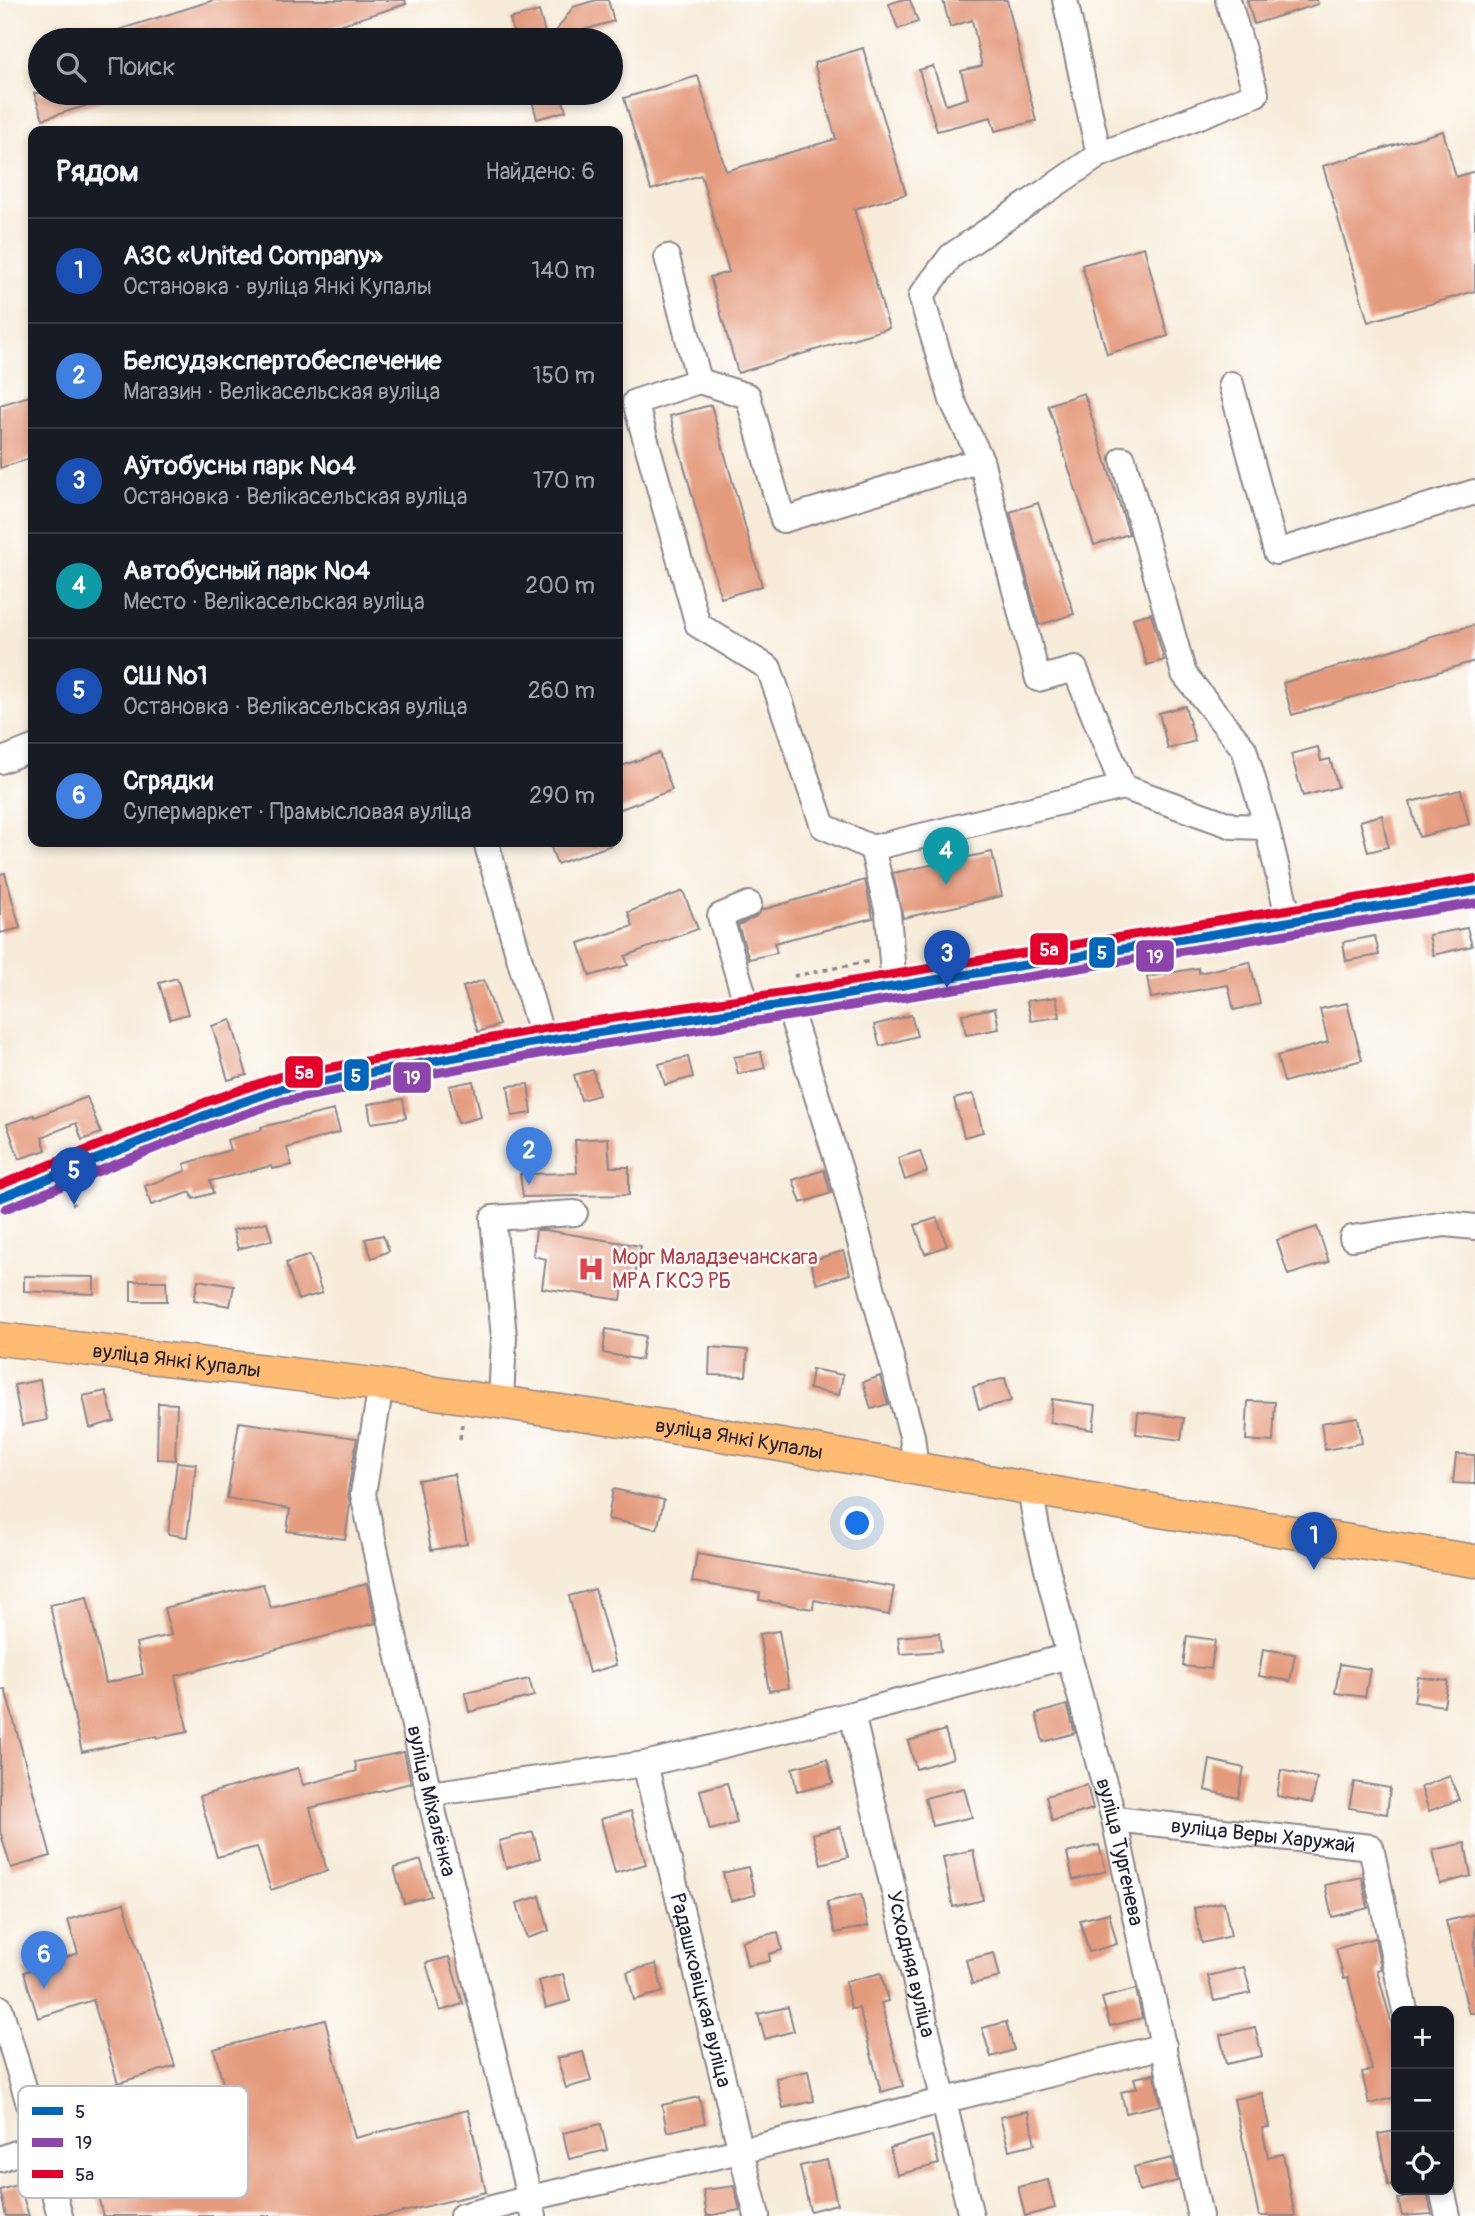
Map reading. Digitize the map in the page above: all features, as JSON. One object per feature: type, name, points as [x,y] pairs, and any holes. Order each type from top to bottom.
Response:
[{"type":"main road","name":"вуліца Янкі Купалы","points":[[0,1339],[380,1384],[705,1432],[1030,1489],[1475,1561]]},
{"type":"street","points":[[1065,0],[1098,155]]},
{"type":"street","points":[[1123,787],[1075,669],[1038,679],[981,460],[953,400],[921,296],[951,257],[1098,155],[1256,94],[1228,0]]},
{"type":"street","points":[[667,257],[699,381]]},
{"type":"street","points":[[981,460],[783,520],[748,396],[699,381],[635,402],[698,625],[769,668],[823,827],[872,848],[1123,787],[1233,826],[1267,827]]},
{"type":"street","points":[[1231,384],[1276,552],[1475,492]]},
{"type":"street","points":[[1123,459],[1184,674],[1244,749],[1267,827],[1289,920]]},
{"type":"street","points":[[0,761],[28,750]]},
{"type":"street","points":[[487,847],[543,1041]]},
{"type":"street","points":[[872,848],[888,913],[894,986]]},
{"type":"street","points":[[0,1198],[211,1113],[280,1089],[543,1041],[788,1004],[1475,891]]},
{"type":"street","points":[[748,1009],[720,916],[749,904]]},
{"type":"street","points":[[788,1004],[843,1179],[912,1436],[916,1469]]},
{"type":"street","points":[[501,1402],[504,1337],[493,1218],[575,1213]]},
{"type":"street","points":[[1352,1238],[1446,1224],[1475,1227]]},
{"type":"street","name":"вуліца Міхалёнка","points":[[380,1384],[363,1494],[429,1794],[532,2207]]},
{"type":"street","name":"вуліца Тургенева","points":[[1030,1489],[1069,1656],[1114,1819],[1200,2216]]},
{"type":"street","points":[[429,1794],[645,1764],[852,1714],[1069,1656]]},
{"type":"street","name":"Усходняя вуліца","points":[[852,1714],[971,2216]]},
{"type":"street","name":"Радашковіцкая вуліца","points":[[645,1764],[757,2216]]},
{"type":"street","name":"вуліца Веры Харужай","points":[[1114,1819],[1371,1847],[1404,2006]]},
{"type":"street","points":[[0,2008],[24,2086]]},
{"type":"street","points":[[462,2216],[532,2207],[740,2151],[1164,2046]]},
{"type":"street","points":[[0,2159],[18,2152]]},
{"type":"street","points":[[1443,2195],[1448,2216]]},
{"type":"street","points":[[55,2198],[60,2216]]},
{"type":"building","points":[[214,0],[405,0],[406,4],[329,28],[125,28]]},
{"type":"building","points":[[596,0],[608,0],[614,21],[590,28],[558,28],[573,7]]},
{"type":"building","points":[[910,0],[918,22],[898,29],[889,4]]},
{"type":"building","points":[[943,0],[1007,0],[1036,121],[995,131],[991,117],[937,131],[919,70],[933,66],[946,105],[968,98],[961,71],[982,66],[972,20],[950,27]]},
{"type":"building","points":[[1247,0],[1317,0],[1318,4],[1254,24]]},
{"type":"building","points":[[539,11],[544,28],[512,28],[510,19]]},
{"type":"building","points":[[863,48],[906,194],[854,209],[889,328],[738,373],[710,277],[729,272],[701,175],[651,190],[624,98],[698,76],[726,171],[836,139],[814,63]]},
{"type":"building","points":[[38,105],[88,105],[43,119]]},
{"type":"building","points":[[533,105],[564,105],[566,111],[537,119]]},
{"type":"building","points":[[1443,131],[1456,177],[1475,171],[1475,291],[1368,322],[1323,166]]},
{"type":"building","points":[[1144,247],[1168,336],[1107,354],[1082,265]]},
{"type":"building","points":[[1084,393],[1129,534],[1094,545],[1048,405]]},
{"type":"building","points":[[28,397],[28,460],[0,468],[0,405]]},
{"type":"building","points":[[711,405],[762,586],[721,598],[670,416]]},
{"type":"building","points":[[1038,503],[1074,614],[1039,625],[1010,512]]},
{"type":"building","points":[[1151,613],[1164,660],[1147,665],[1133,618]]},
{"type":"building","points":[[1475,625],[1475,661],[1292,715],[1283,683],[1428,637]]},
{"type":"building","points":[[1185,706],[1195,741],[1168,749],[1159,713]]},
{"type":"building","points":[[1318,747],[1321,761],[1330,759],[1338,787],[1303,796],[1291,754]]},
{"type":"building","points":[[659,753],[672,790],[623,808],[623,765]]},
{"type":"building","points":[[1461,790],[1469,824],[1419,837],[1410,802]]},
{"type":"building","points":[[1382,815],[1388,847],[1368,852],[1360,821]]},
{"type":"building","points":[[551,847],[606,847],[557,864]]},
{"type":"building","points":[[992,852],[1002,896],[903,918],[893,873]]},
{"type":"building","points":[[5,873],[20,928],[0,933],[0,874]]},
{"type":"building","points":[[865,880],[873,918],[774,943],[777,953],[749,959],[738,925],[755,917],[762,910]]},
{"type":"building","points":[[683,891],[698,929],[625,956],[628,965],[590,976],[579,943],[633,926],[628,912]]},
{"type":"building","points":[[1467,928],[1472,946],[1433,955],[1429,935]]},
{"type":"building","points":[[1375,936],[1379,955],[1346,961],[1343,942]]},
{"type":"building","points":[[1250,962],[1260,1004],[1234,1010],[1228,985],[1151,998],[1147,977],[1198,968],[1199,973]]},
{"type":"building","points":[[177,978],[188,1014],[170,1019],[159,983]]},
{"type":"building","points":[[484,980],[499,1025],[478,1032],[463,987]]},
{"type":"building","points":[[1056,997],[1060,1017],[1031,1021],[1027,1001]]},
{"type":"building","points":[[1347,1003],[1362,1060],[1284,1082],[1277,1056],[1328,1042],[1320,1009]]},
{"type":"building","points":[[995,1008],[999,1029],[966,1035],[962,1014]]},
{"type":"building","points":[[911,1015],[917,1036],[880,1046],[874,1025]]},
{"type":"building","points":[[231,1020],[247,1075],[228,1080],[212,1026]]},
{"type":"building","points":[[761,1052],[765,1068],[738,1074],[734,1057]]},
{"type":"building","points":[[688,1057],[693,1077],[665,1085],[659,1064]]},
{"type":"building","points":[[593,1070],[599,1095],[581,1100],[574,1075]]},
{"type":"building","points":[[473,1081],[481,1117],[458,1123],[449,1086]]},
{"type":"building","points":[[528,1084],[532,1113],[512,1116],[508,1086]]},
{"type":"building","points":[[973,1094],[983,1132],[964,1137],[954,1099]]},
{"type":"building","points":[[87,1097],[101,1133],[82,1140],[76,1123],[42,1137],[46,1150],[19,1159],[7,1124],[34,1115],[35,1117]]},
{"type":"building","points":[[403,1099],[406,1118],[371,1123],[368,1104]]},
{"type":"building","points":[[334,1110],[340,1132],[287,1148],[292,1165],[272,1169],[271,1166],[210,1181],[213,1193],[193,1199],[191,1192],[151,1205],[145,1186],[186,1171],[184,1164],[230,1150],[227,1140],[262,1130],[261,1127]]},
{"type":"building","points":[[608,1138],[610,1167],[629,1167],[629,1195],[523,1197],[520,1174],[577,1173],[575,1140]]},
{"type":"building","points":[[920,1151],[927,1172],[905,1180],[898,1158]]},
{"type":"building","points":[[824,1170],[831,1193],[801,1203],[793,1180]]},
{"type":"building","points":[[937,1218],[947,1246],[925,1254],[915,1225]]},
{"type":"building","points":[[267,1222],[272,1240],[238,1249],[233,1230]]},
{"type":"building","points":[[1317,1227],[1329,1262],[1288,1275],[1277,1240]]},
{"type":"building","name":"Морг Маладзечанскага МРА ГКСЭ РБ","points":[[536,1230],[641,1246],[634,1280],[624,1279],[621,1300],[542,1288],[546,1259],[533,1256]]},
{"type":"building","points":[[383,1235],[389,1251],[372,1258],[365,1239]]},
{"type":"building","points":[[843,1251],[850,1274],[817,1284],[810,1261]]},
{"type":"building","points":[[310,1255],[322,1293],[298,1300],[286,1263]]},
{"type":"building","points":[[24,1276],[94,1277],[94,1294],[24,1291]]},
{"type":"building","points":[[198,1280],[234,1286],[230,1306],[194,1300]]},
{"type":"building","points":[[131,1281],[166,1281],[167,1301],[131,1301]]},
{"type":"building","points":[[606,1329],[645,1336],[641,1360],[603,1353]]},
{"type":"building","points":[[710,1347],[748,1350],[746,1376],[709,1375]]},
{"type":"building","points":[[812,1369],[843,1375],[839,1395],[809,1389]]},
{"type":"building","points":[[880,1376],[888,1404],[871,1409],[863,1382]]},
{"type":"building","points":[[1005,1378],[1011,1401],[979,1409],[973,1387]]},
{"type":"building","points":[[40,1380],[47,1420],[22,1425],[14,1385]]},
{"type":"building","points":[[106,1391],[114,1421],[90,1428],[83,1396]]},
{"type":"building","points":[[1052,1399],[1096,1405],[1093,1430],[1050,1422]]},
{"type":"building","points":[[1248,1401],[1275,1402],[1273,1442],[1246,1440]]},
{"type":"building","points":[[158,1403],[177,1404],[175,1460],[157,1459]]},
{"type":"building","points":[[1138,1412],[1184,1418],[1181,1440],[1136,1434]]},
{"type":"building","points":[[1358,1417],[1362,1443],[1325,1450],[1321,1423]]},
{"type":"building","points":[[239,1422],[357,1438],[348,1492],[350,1505],[345,1539],[287,1531],[290,1509],[227,1498]]},
{"type":"building","points":[[1456,1454],[1475,1455],[1475,1484],[1453,1483]]},
{"type":"building","points":[[177,1462],[196,1464],[187,1537],[168,1534]]},
{"type":"building","points":[[454,1474],[467,1544],[431,1550],[418,1480]]},
{"type":"building","points":[[613,1489],[664,1500],[657,1529],[608,1519]]},
{"type":"building","points":[[697,1554],[894,1587],[889,1615],[814,1600],[813,1609],[759,1600],[760,1593],[692,1582]]},
{"type":"building","points":[[263,1584],[271,1608],[367,1584],[376,1623],[175,1676],[188,1732],[82,1752],[50,1605],[87,1597],[106,1683],[143,1674],[136,1643],[171,1635],[164,1608]]},
{"type":"building","points":[[595,1589],[616,1665],[589,1673],[569,1596]]},
{"type":"building","points":[[779,1631],[789,1688],[769,1691],[759,1634]]},
{"type":"building","points":[[939,1633],[941,1651],[900,1654],[898,1637]]},
{"type":"building","points":[[1187,1636],[1215,1640],[1211,1669],[1183,1666]]},
{"type":"building","points":[[1263,1649],[1295,1654],[1290,1681],[1259,1676]]},
{"type":"building","points":[[1340,1664],[1370,1669],[1365,1697],[1335,1693]]},
{"type":"building","points":[[1418,1677],[1448,1681],[1444,1706],[1414,1702]]},
{"type":"building","points":[[529,1679],[534,1696],[469,1712],[465,1693]]},
{"type":"building","points":[[5,1689],[51,1856],[11,1868],[0,1831],[0,1690]]},
{"type":"building","points":[[1067,1705],[1075,1733],[1043,1742],[1036,1714]]},
{"type":"building","points":[[945,1730],[953,1758],[916,1769],[908,1741]]},
{"type":"building","points":[[404,1752],[411,1783],[310,1808],[327,1871],[271,1890],[257,1847],[217,1857],[200,1796],[298,1768],[303,1785],[357,1771],[355,1762]]},
{"type":"building","points":[[827,1759],[833,1783],[797,1792],[792,1768]]},
{"type":"building","points":[[1210,1760],[1244,1768],[1238,1798],[1205,1790]]},
{"type":"building","points":[[1281,1770],[1317,1778],[1312,1803],[1277,1796]]},
{"type":"building","points":[[1450,1776],[1459,1800],[1429,1811],[1421,1787]]},
{"type":"building","points":[[1354,1782],[1390,1788],[1387,1814],[1349,1808]]},
{"type":"building","points":[[727,1783],[737,1823],[710,1830],[700,1790]]},
{"type":"building","points":[[1087,1785],[1093,1809],[1052,1821],[1046,1796]]},
{"type":"building","points":[[964,1788],[972,1817],[932,1826],[925,1798]]},
{"type":"building","points":[[631,1811],[646,1864],[615,1873],[601,1819]]},
{"type":"building","points":[[840,1827],[848,1857],[821,1864],[813,1834]]},
{"type":"building","points":[[533,1832],[540,1858],[506,1868],[499,1841]]},
{"type":"building","points":[[1465,1843],[1471,1876],[1440,1884],[1433,1850]]},
{"type":"building","points":[[1099,1845],[1106,1871],[1073,1880],[1067,1853]]},
{"type":"building","points":[[973,1850],[983,1900],[953,1907],[943,1857]]},
{"type":"building","points":[[421,1860],[431,1896],[404,1903],[394,1868]]},
{"type":"building","points":[[748,1867],[755,1895],[731,1901],[723,1873]]},
{"type":"building","points":[[1362,1877],[1368,1908],[1332,1917],[1325,1885]]},
{"type":"building","points":[[861,1894],[868,1926],[835,1933],[827,1902]]},
{"type":"building","points":[[540,1896],[549,1931],[527,1938],[517,1903]]},
{"type":"building","points":[[1224,1902],[1231,1936],[1202,1943],[1194,1908]]},
{"type":"building","points":[[124,1903],[175,2066],[118,2083],[93,2000],[38,2018],[24,1972],[78,1953],[68,1920]]},
{"type":"building","points":[[1109,1913],[1117,1944],[1089,1952],[1080,1920]]},
{"type":"building","points":[[1475,1914],[1475,2013],[1469,2013],[1446,1921]]},
{"type":"building","points":[[778,1932],[782,1950],[769,1954],[770,1961],[747,1966],[742,1941]]},
{"type":"building","points":[[1375,1938],[1381,1969],[1377,1970],[1391,2022],[1391,2098],[1369,2104],[1362,2072],[1372,2070],[1348,1978],[1344,1979],[1336,1949]]},
{"type":"building","points":[[994,1953],[1000,1977],[972,1984],[966,1960]]},
{"type":"building","points":[[449,1957],[463,2004],[440,2011],[426,1963]]},
{"type":"building","points":[[656,1964],[663,1992],[634,2000],[627,1972]]},
{"type":"building","points":[[1244,1967],[1251,1993],[1214,2001],[1208,1976]]},
{"type":"building","points":[[881,1973],[888,2001],[881,2003],[903,2086],[881,2092],[859,2008],[851,2009],[845,1982]]},
{"type":"building","points":[[563,1974],[570,2001],[546,2008],[539,1981]]},
{"type":"building","points":[[1136,1989],[1142,2018],[1110,2026],[1102,1998]]},
{"type":"building","points":[[788,2007],[794,2031],[765,2039],[758,2014]]},
{"type":"building","points":[[325,2020],[355,2138],[468,2110],[486,2192],[386,2216],[103,2216],[98,2198],[248,2198],[248,2086],[224,2086],[214,2049]]},
{"type":"building","points":[[1006,2022],[1014,2050],[991,2057],[982,2028]]},
{"type":"building","points":[[1255,2027],[1262,2056],[1226,2064],[1220,2035]]},
{"type":"building","points":[[583,2052],[591,2081],[566,2088],[557,2058]]},
{"type":"building","points":[[808,2071],[814,2101],[783,2108],[776,2078]]},
{"type":"building","points":[[1154,2074],[1161,2105],[1126,2113],[1121,2092],[1137,2088],[1134,2078]]},
{"type":"building","points":[[1262,2093],[1269,2127],[1262,2128],[1268,2157],[1283,2154],[1295,2216],[1259,2216],[1234,2099]]},
{"type":"building","points":[[699,2097],[705,2123],[667,2132],[662,2105]]},
{"type":"building","points":[[1028,2111],[1035,2144],[1009,2150],[1000,2117]]},
{"type":"building","points":[[601,2124],[607,2150],[569,2159],[563,2133]]},
{"type":"building","points":[[1391,2132],[1391,2185],[1388,2185],[1378,2134]]},
{"type":"building","points":[[932,2136],[939,2164],[897,2175],[890,2148]]},
{"type":"building","points":[[1172,2158],[1177,2181],[1139,2191],[1134,2167]]},
{"type":"building","points":[[827,2160],[837,2204],[810,2211],[800,2166]]},
{"type":"building","points":[[1048,2180],[1055,2208],[1025,2216],[1018,2187]]},
{"type":"building","points":[[18,2184],[18,2198],[23,2198],[29,2216],[6,2216],[0,2190]]},
{"type":"building","points":[[734,2186],[740,2210],[707,2216],[703,2190]]},
{"type":"building","points":[[1427,2195],[1432,2214],[1402,2216],[1398,2199]]},
{"type":"transit line","name":"5а","points":[[0,1185],[206,1102],[278,1077],[541,1029],[786,992],[1473,879]]},
{"type":"transit line","name":"5","points":[[0,1198],[211,1113],[280,1089],[543,1041],[788,1004],[1475,891]]},
{"type":"transit line","name":"19","points":[[5,1209],[215,1124],[283,1101],[545,1053],[790,1016],[1475,903]]},
{"type":"place","name":"Автобусный парк №4","points":[[946,885]]},
{"type":"place","name":"Аўтобусны парк №4","points":[[947,988]]},
{"type":"place","name":"Белсудэкспертобеспечение","points":[[529,1185]]},
{"type":"place","name":"СШ №1","points":[[74,1205]]},
{"type":"place","name":"Морг Маладзечанскага МРА ГКСЭ РБ","points":[[591,1269]]},
{"type":"place","name":"АЗС «United Company»","points":[[1314,1570]]},
{"type":"place","name":"Сгрядки","points":[[44,1989]]}]
